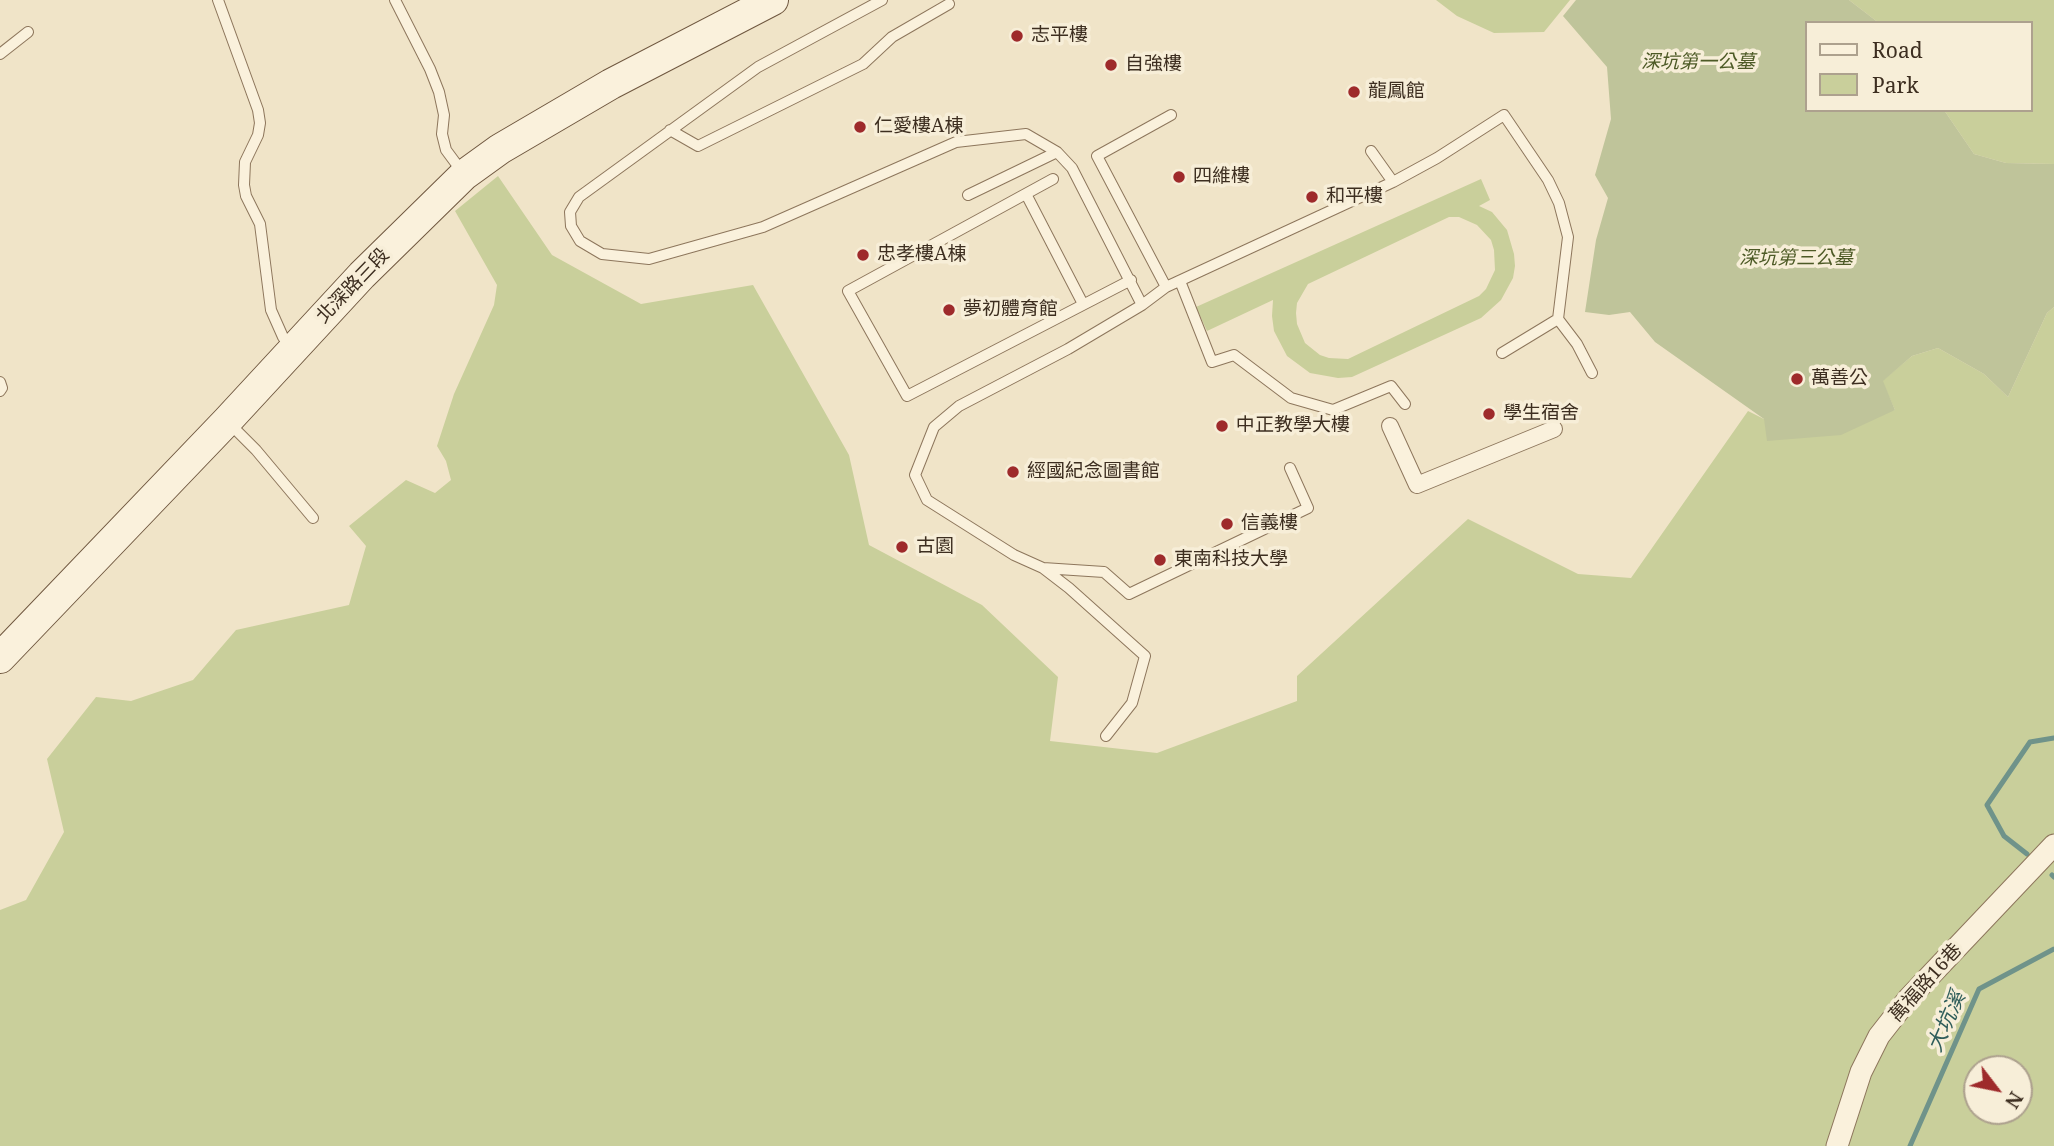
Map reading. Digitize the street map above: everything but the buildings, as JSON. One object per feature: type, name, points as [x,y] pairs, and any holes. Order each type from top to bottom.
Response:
[{"type":"main road","name":"北深路三段","points":[[0,658],[227,421],[362,275],[464,175],[500,149],[611,84],[773,0]]},
{"type":"street","points":[[1390,426],[1417,485],[1554,429]]},
{"type":"street","name":"萬福路16巷","points":[[1837,1146],[1861,1072],[1879,1036],[1909,999],[2054,845]]},
{"type":"lane","points":[[218,0],[258,110],[258,135],[245,162],[244,184],[246,196],[260,224],[271,310],[283,337],[293,349]]},
{"type":"lane","points":[[395,0],[439,92],[446,150],[464,175]]},
{"type":"lane","points":[[882,0],[758,67],[579,197],[570,212],[571,226],[580,241],[602,254],[649,259],[763,228],[956,142],[1026,134],[1057,152],[1072,168],[1142,305]]},
{"type":"lane","points":[[670,130],[698,146],[863,64],[892,37],[949,4]]},
{"type":"lane","points":[[0,54],[28,32]]},
{"type":"lane","points":[[1166,287],[1097,156],[1171,115]]},
{"type":"lane","points":[[1106,736],[1132,703],[1145,656],[1043,568],[1014,555],[927,500],[915,475],[934,427],[959,406],[1068,349],[1142,305],[1166,287],[1392,181],[1437,158],[1504,115],[1548,180],[1559,203],[1568,237],[1558,319],[1577,344],[1592,373]]},
{"type":"lane","points":[[1371,151],[1392,181]]},
{"type":"lane","points":[[968,195],[1057,152]]},
{"type":"lane","points":[[1053,179],[848,291],[907,397],[1131,280]]},
{"type":"lane","points":[[1026,194],[1083,304]]},
{"type":"lane","points":[[1180,281],[1212,362],[1234,355],[1291,398],[1333,410],[1391,386],[1405,404]]},
{"type":"lane","points":[[1502,353],[1558,319]]},
{"type":"lane","points":[[0,383],[0,391]]},
{"type":"lane","points":[[227,421],[256,450],[313,518]]},
{"type":"lane","points":[[1043,568],[1104,572],[1129,594],[1308,508],[1290,468]]},
{"type":"green space","points":[[1436,0],[1570,0],[1544,32],[1494,33],[1457,16]]},
{"type":"green space","name":"深坑第三公墓","points":[[1576,0],[1849,0],[1876,21],[1806,21],[1806,112],[1945,112],[1974,154],[2006,163],[2054,164],[2054,307],[2047,313],[2008,397],[1984,374],[1938,348],[1912,356],[1883,381],[1895,410],[1841,435],[1767,441],[1764,419],[1655,342],[1630,312],[1609,315],[1585,312],[1596,240],[1608,198],[1595,175],[1611,119],[1607,67],[1563,16]]},
{"type":"green space","points":[[1849,0],[2054,0],[2054,164],[2006,163],[1974,154],[1945,112],[2033,112],[2033,21],[1876,21]]},
{"type":"green space","points":[[498,176],[552,255],[641,304],[753,285],[849,455],[869,545],[982,605],[1058,677],[1050,741],[1157,753],[1297,701],[1297,676],[1468,519],[1578,574],[1631,578],[1748,411],[1764,419],[1895,410],[1882,381],[1912,356],[1938,348],[1984,374],[2008,397],[2047,313],[2054,307],[2054,1146],[0,1146],[0,910],[26,900],[64,832],[47,759],[96,697],[131,701],[193,680],[236,630],[349,605],[366,546],[349,526],[406,480],[435,493],[451,480],[446,461],[437,446],[454,394],[494,305],[497,285],[455,211]]},
{"type":"green space","points":[[1481,179],[1490,200],[1479,206],[1492,212],[1507,230],[1514,254],[1513,278],[1501,300],[1481,318],[1352,377],[1338,378],[1310,373],[1287,356],[1274,331],[1273,300],[1207,331],[1196,307]],"holes":[[[1449,217],[1459,217],[1477,225],[1491,240],[1494,250],[1495,270],[1486,289],[1479,296],[1348,359],[1320,355],[1305,343],[1297,324],[1296,313],[1297,303],[1308,284]]]},
{"type":"waterway","name":"大坑溪","points":[[2027,854],[2004,836],[1987,805],[2030,742],[2054,738]]},
{"type":"waterway","name":"大坑溪","points":[[1910,1146],[1979,989],[2054,949]]},
{"type":"place","name":"志平樓","points":[[1017,36]]},
{"type":"place","name":"自強樓","points":[[1111,65]]},
{"type":"place","name":"龍鳳館","points":[[1354,92]]},
{"type":"place","name":"仁愛樓A棟","points":[[860,127]]},
{"type":"place","name":"四維樓","points":[[1179,177]]},
{"type":"place","name":"和平樓","points":[[1312,197]]},
{"type":"place","name":"忠孝樓A棟","points":[[863,255]]},
{"type":"place","name":"夢初體育館","points":[[949,310]]},
{"type":"place","name":"萬善公","points":[[1797,379]]},
{"type":"place","name":"學生宿舍","points":[[1489,414]]},
{"type":"place","name":"中正教學大樓","points":[[1222,426]]},
{"type":"place","name":"經國紀念圖書館","points":[[1013,472]]},
{"type":"place","name":"信義樓","points":[[1227,524]]},
{"type":"place","name":"古園","points":[[902,547]]},
{"type":"place","name":"東南科技大學","points":[[1160,560]]},
{"type":"park label","name":"深坑第一公墓","points":[[1698,63]]}]
